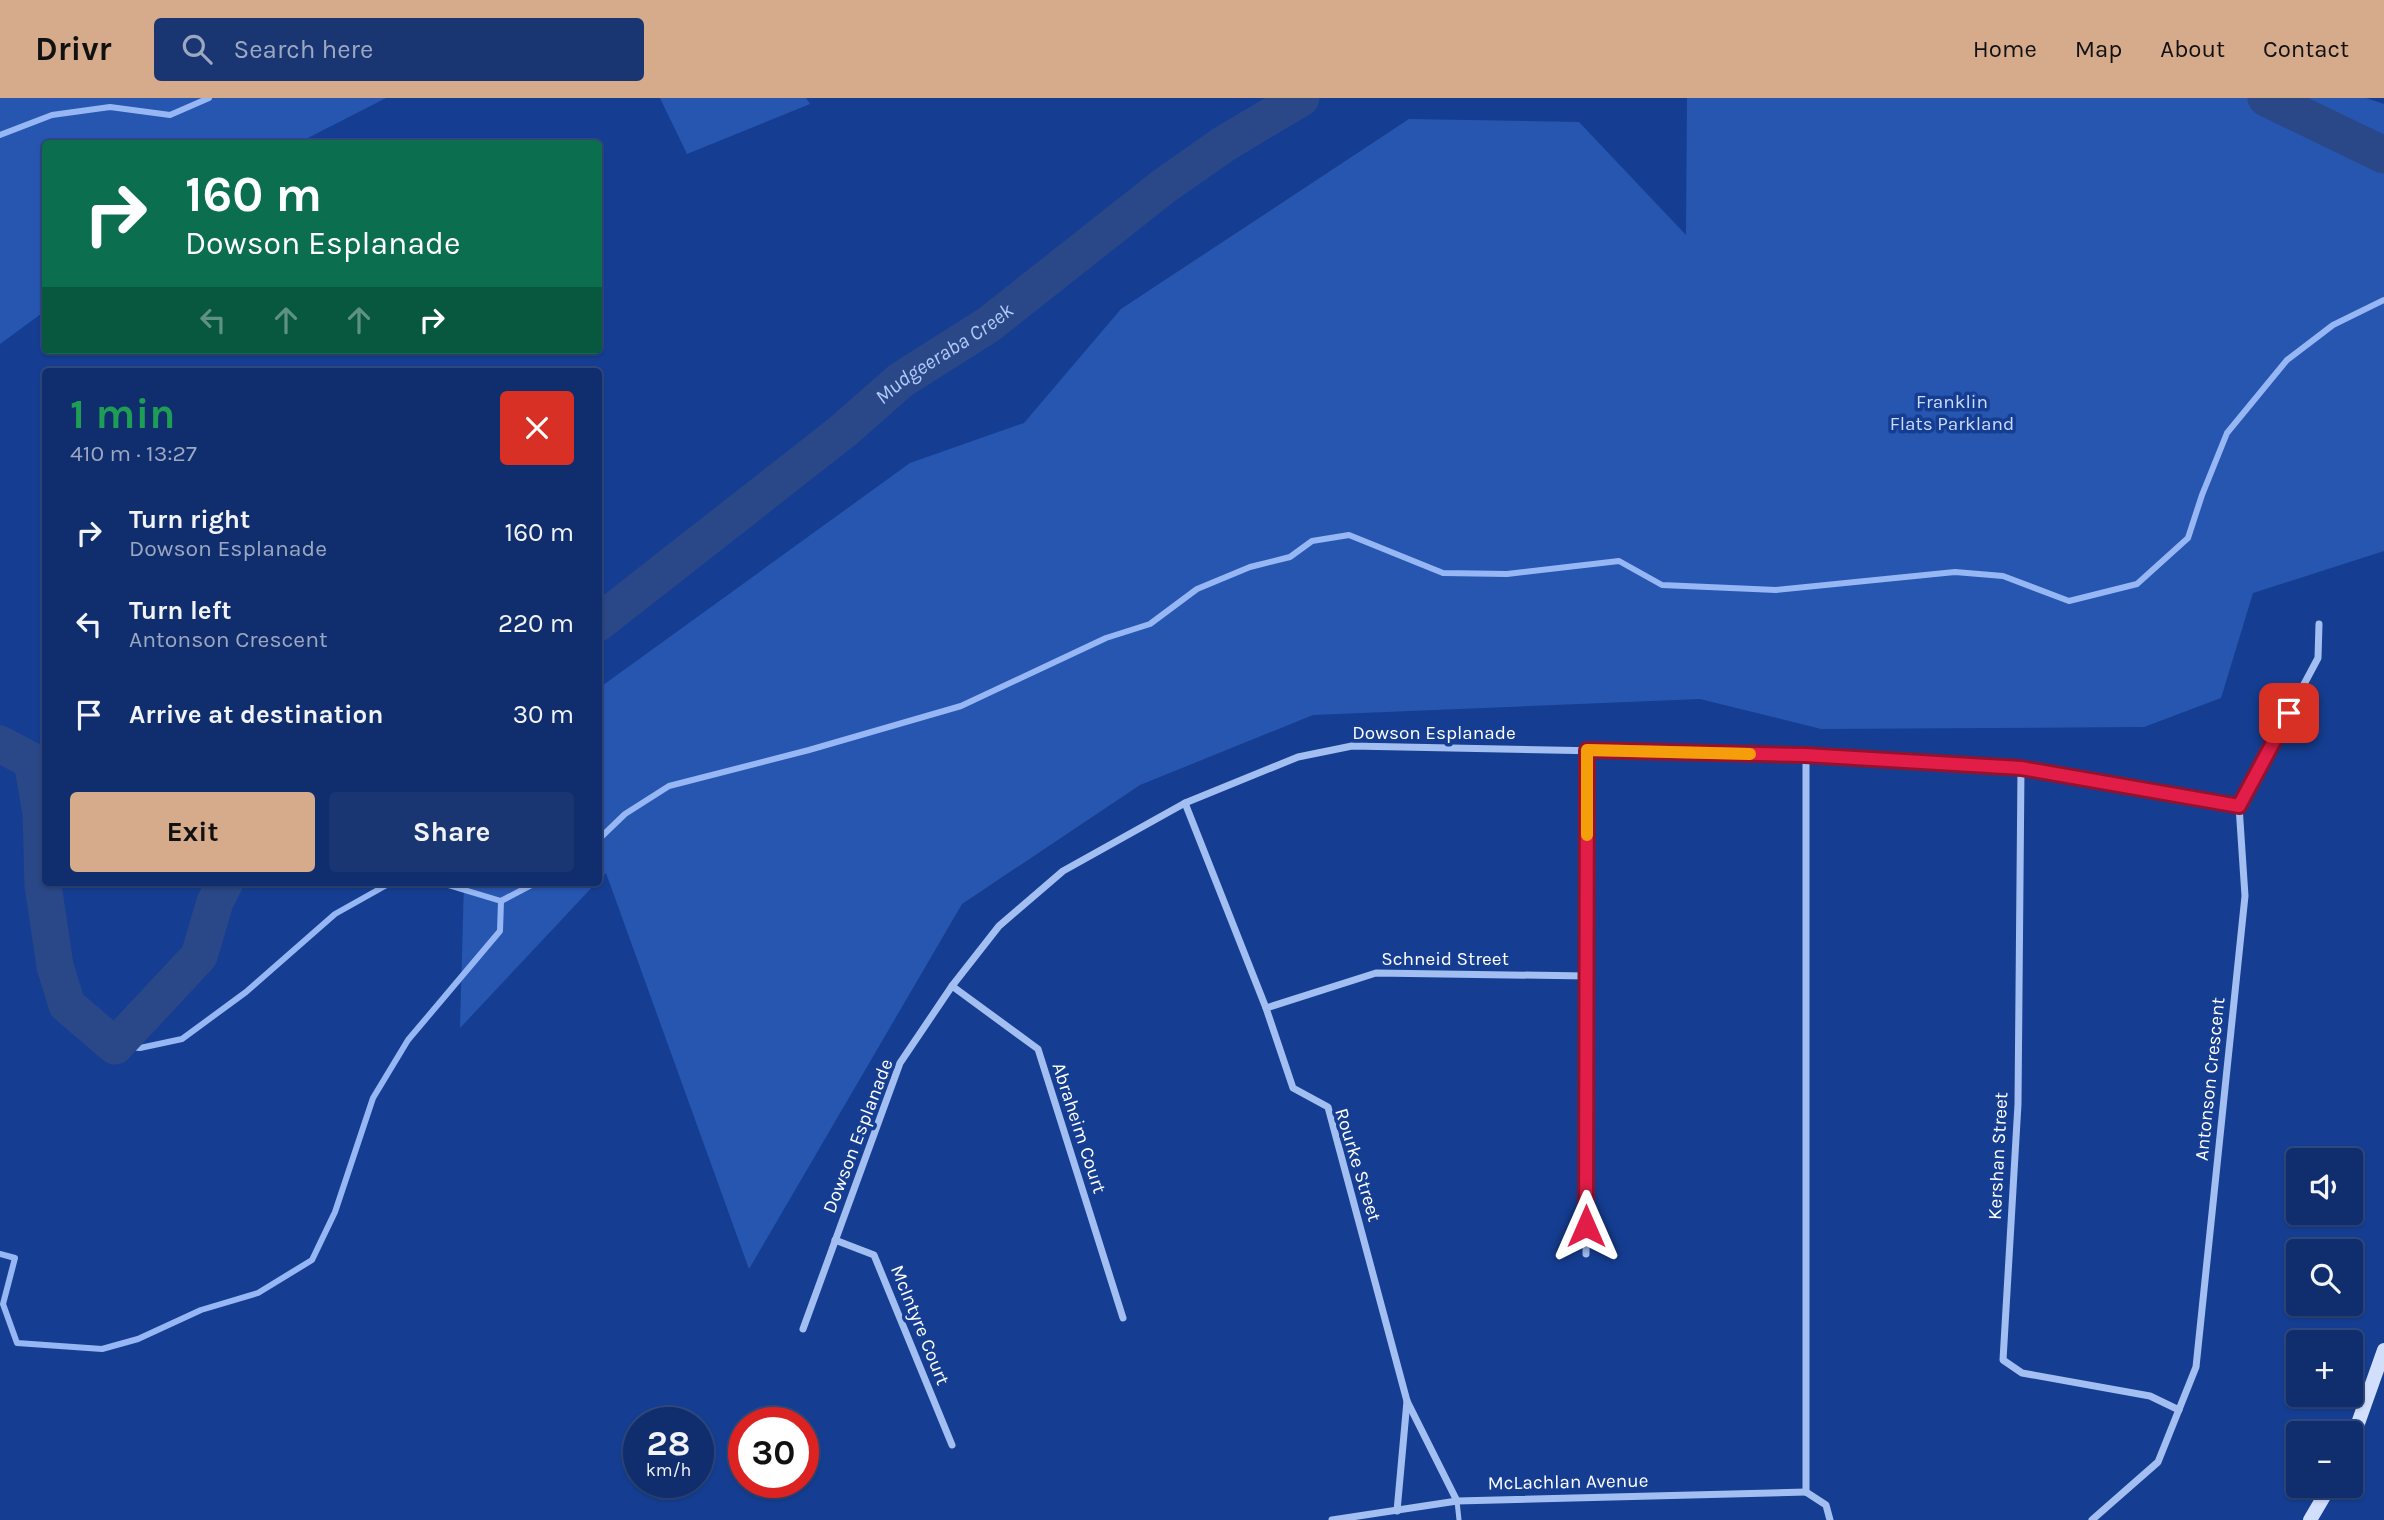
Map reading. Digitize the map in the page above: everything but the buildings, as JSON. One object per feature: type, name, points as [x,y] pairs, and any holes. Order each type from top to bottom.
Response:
[{"type":"main road","points":[[2360,1421],[2384,1350]]},
{"type":"main road","points":[[2310,1520],[2323,1498]]},
{"type":"street","points":[[2239,806],[2318,658],[2319,624]]},
{"type":"street","name":"Dowson Esplanade","points":[[803,1329],[901,1063],[952,986],[999,926],[1063,871],[1185,803],[1298,757],[1352,746],[1805,755],[2021,768],[2239,806]]},
{"type":"street","points":[[1586,1254],[1587,750]]},
{"type":"street","points":[[1805,755],[1805,1492],[1826,1505],[1830,1520]]},
{"type":"street","name":"Kershan Street","points":[[2021,768],[2018,1104],[2003,1360],[2022,1373],[2150,1396],[2179,1410]]},
{"type":"street","name":"Rourke Street","points":[[1185,803],[1266,1009],[1293,1088],[1328,1107],[1407,1401],[1457,1500]]},
{"type":"street","name":"Antonson Crescent","points":[[2092,1520],[2158,1462],[2196,1367],[2245,896],[2239,806]]},
{"type":"street","name":"Schneid Street","points":[[1266,1009],[1376,973],[1587,976]]},
{"type":"street","name":"Abraheim Court","points":[[952,986],[1038,1049],[1123,1318]]},
{"type":"street","name":"McIntyre Court","points":[[835,1240],[874,1255],[952,1445]]},
{"type":"street","name":"Rourke Street","points":[[1397,1511],[1407,1401]]},
{"type":"street","name":"McLachlan Avenue","points":[[1332,1520],[1457,1500],[1805,1492]]},
{"type":"lane","points":[[1457,1500],[1459,1520]]},
{"type":"green space","points":[[0,98],[386,98],[304,140],[42,140],[42,313],[0,344]]},
{"type":"green space","points":[[660,98],[806,98],[810,104],[687,154]]},
{"type":"green space","name":"Franklin Flats Parkland","points":[[1687,98],[2366,98],[2384,104],[2384,551],[2253,593],[2221,698],[2144,727],[1821,729],[1700,699],[1313,715],[1140,785],[962,904],[749,1269],[606,873],[602,877],[602,686],[910,463],[1024,423],[1121,309],[1409,119],[1579,122],[1686,235]]},
{"type":"green space","points":[[464,886],[593,886],[460,1028]]},
{"type":"waterway","points":[[0,135],[52,115],[110,107],[170,115],[209,98]]},
{"type":"waterway","name":"Mudgeeraba Creek","points":[[602,620],[843,431],[901,380],[988,325],[1164,186],[1224,144],[1301,98]]},
{"type":"waterway","name":"Mudgeeraba Creek","points":[[2266,98],[2384,155]]},
{"type":"waterway","points":[[602,836],[625,814],[669,786],[809,750],[961,706],[1106,638],[1150,624],[1197,589],[1250,567],[1290,557],[1312,541],[1349,535],[1443,573],[1507,574],[1619,561],[1662,585],[1776,590],[1955,572],[2003,576],[2069,601],[2137,584],[2188,538],[2227,433],[2287,360],[2333,325],[2384,300]]},
{"type":"waterway","name":"Mudgeeraba Creek","points":[[0,744],[32,761],[41,813],[42,849]]},
{"type":"waterway","name":"Mudgeeraba Creek","points":[[43,886],[55,966],[67,1005],[115,1046],[199,956],[215,902],[223,886]]},
{"type":"waterway","points":[[115,1046],[140,1048],[182,1039],[246,992],[335,914],[385,886]]},
{"type":"waterway","points":[[451,886],[501,901],[529,886]]},
{"type":"waterway","points":[[0,1254],[15,1258],[3,1304],[17,1343],[102,1349],[138,1339],[201,1310],[258,1293],[312,1260],[335,1212],[373,1098],[408,1040],[500,931],[501,901]]},
{"type":"slow traffic","points":[[1587,835],[1587,750],[1750,754]]},
{"type":"route","points":[[1586,1226],[1587,750],[1805,755],[2021,768],[2239,806],[2289,713]]}]
